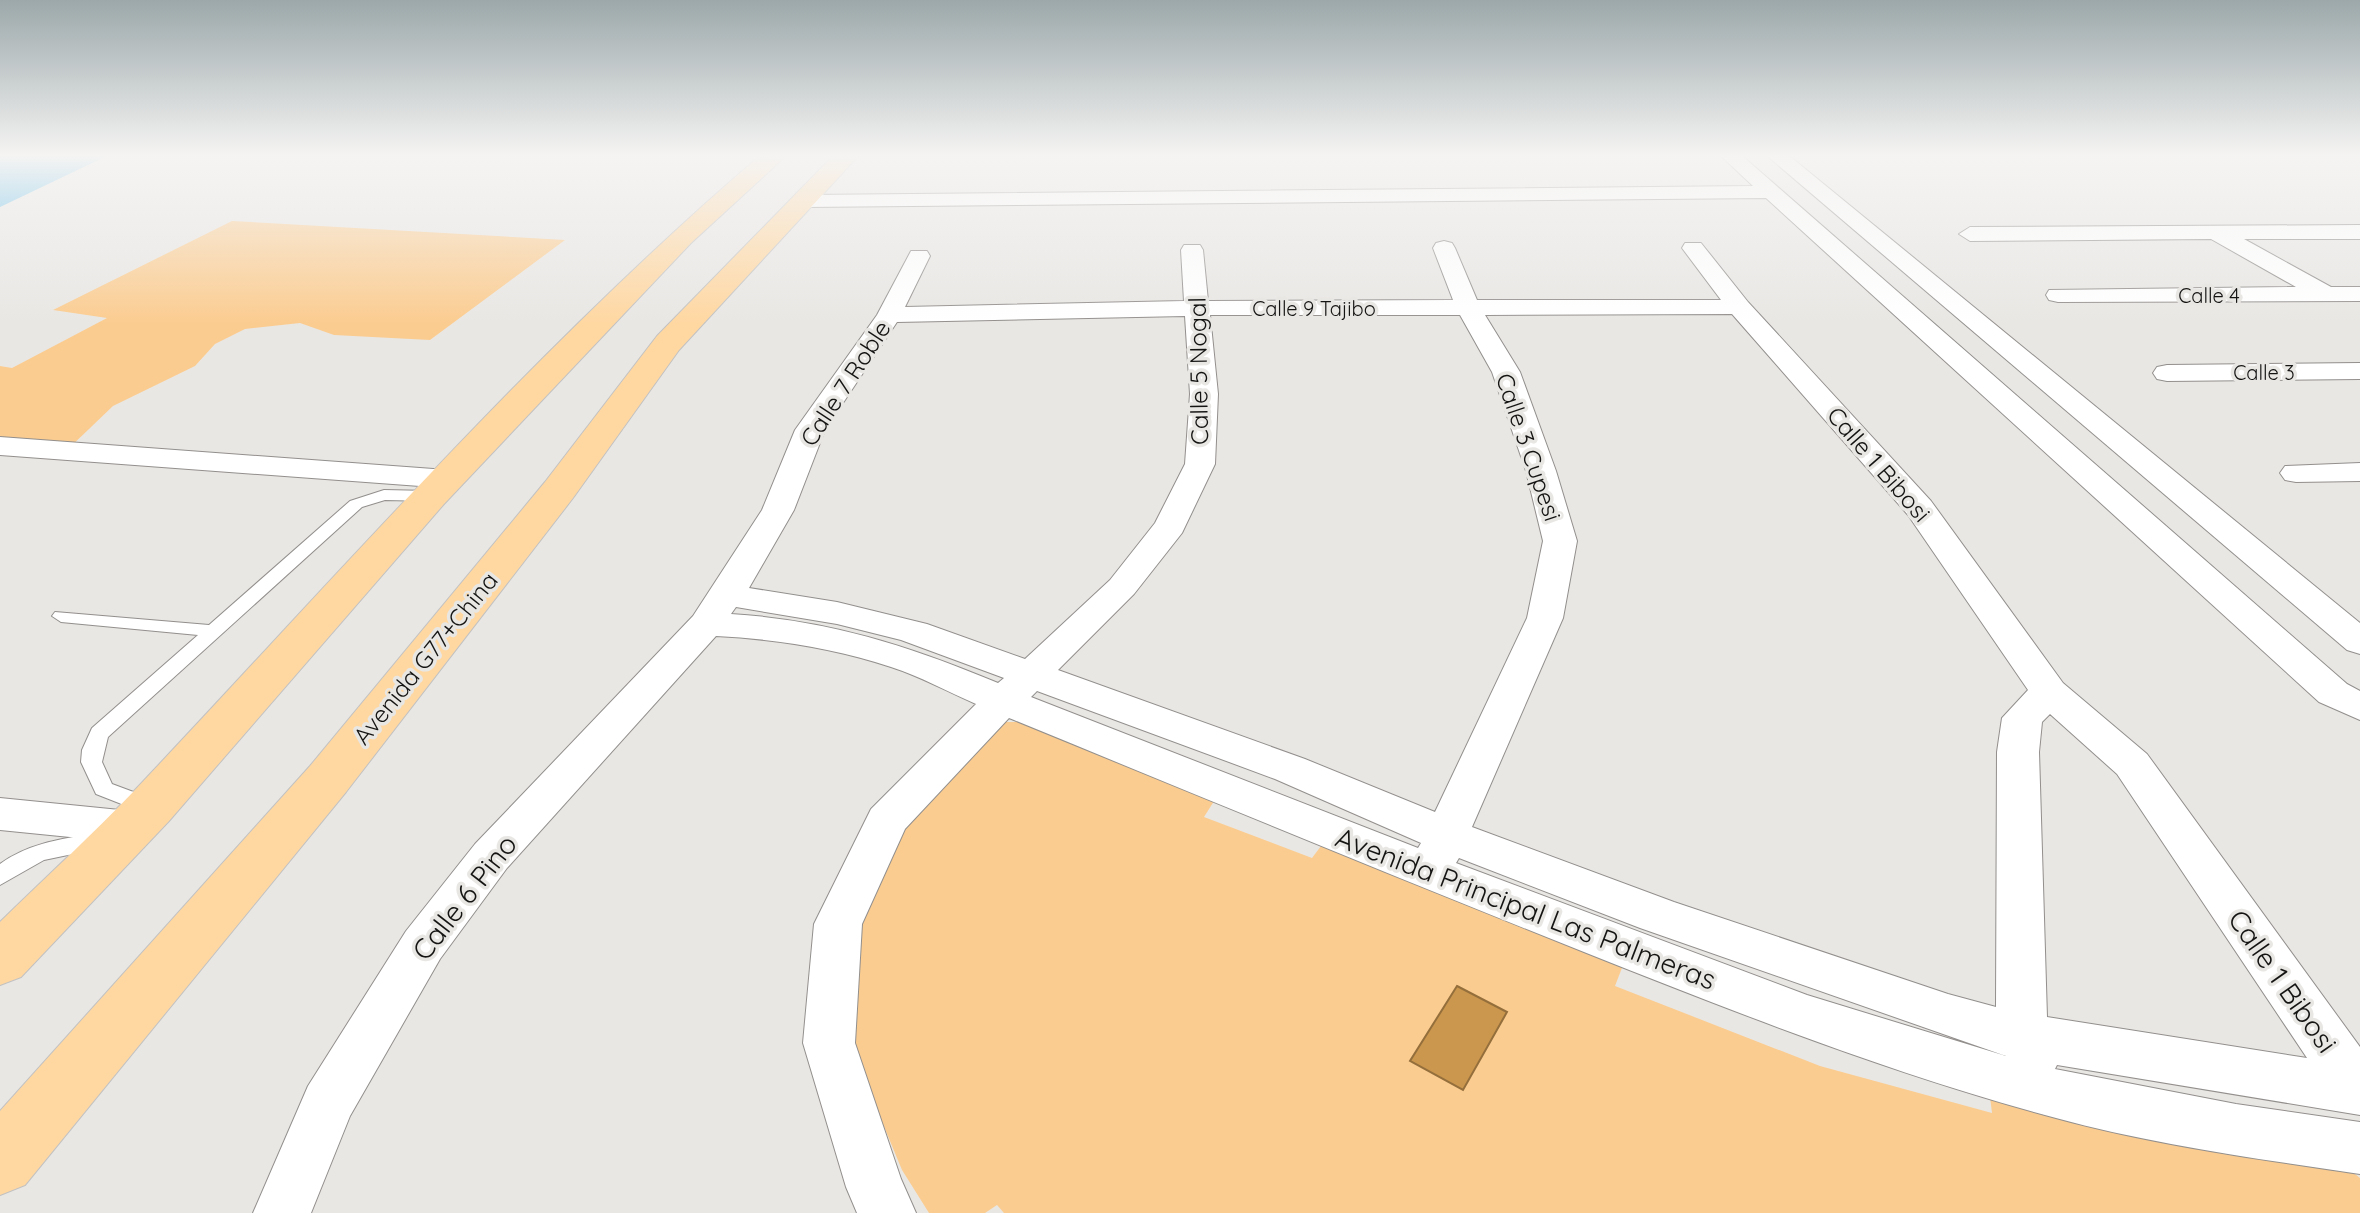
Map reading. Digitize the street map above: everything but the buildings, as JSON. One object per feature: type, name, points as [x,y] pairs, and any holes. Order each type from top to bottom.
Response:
[{"type":"main road","points":[[0,960],[134,823],[438,487],[681,237],[711,211]]},
{"type":"main road","name":"Avenida G77+China","points":[[0,1162],[328,779],[559,490],[668,343],[797,211]]},
{"type":"street","points":[[1793,211],[2333,693],[2360,707]]},
{"type":"street","points":[[1843,211],[2360,642]]},
{"type":"street","points":[[2215,232],[2327,294]]},
{"type":"street","points":[[1970,234],[2360,232]]},
{"type":"street","name":"Calle 3 Cupesi","points":[[1438,854],[1545,618],[1560,541],[1541,471],[1506,372],[1468,307],[1444,248]]},
{"type":"street","name":"Calle 1 Bibosi","points":[[1693,248],[1739,307],[1920,508],[2049,692],[2132,764],[2360,1091]]},
{"type":"street","name":"Calle 5 Nogal","points":[[887,1213],[875,1187],[829,1043],[838,924],[887,820],[1122,587],[1170,526],[1200,464],[1204,394],[1192,250]]},
{"type":"street","name":"Calle 7 Roble","points":[[717,609],[778,510],[810,430],[889,315],[919,256]]},
{"type":"street","name":"Calle 4","points":[[2058,295],[2360,294]]},
{"type":"street","name":"Calle 9 Tajibo","points":[[889,315],[1199,308],[1739,307]]},
{"type":"street","name":"Calle 3","points":[[2167,373],[2360,371]]},
{"type":"street","points":[[0,446],[438,487]]},
{"type":"street","points":[[2296,473],[2360,472]]},
{"type":"street","name":"Avenida Principal Las Palmeras","points":[[717,609],[759,627],[825,637],[1018,687],[1438,854],[1801,1015],[1963,1068],[2060,1095],[2236,1130],[2360,1148]]},
{"type":"street","name":"Calle 6 Pino","points":[[282,1213],[327,1104],[423,945],[491,856],[717,609]]},
{"type":"street","points":[[2049,692],[2022,718],[2018,752],[2022,1036],[2060,1095]]},
{"type":"street","points":[[0,814],[134,823]]},
{"type":"street","name":"Avenida Principal Las Palmeras","points":[[1438,854],[1657,915],[1948,1016],[2022,1036],[2360,1091]]},
{"type":"lane","points":[[0,876],[19,860],[36,852],[134,823],[104,789],[90,761],[91,749],[99,733],[356,504],[384,495],[438,487]]},
{"type":"lane","points":[[61,616],[214,631]]},
{"type":"shaded area","points":[[232,221],[565,240],[430,340],[334,335],[300,323],[245,329],[215,344],[195,366],[113,406],[65,452],[0,446],[0,366],[12,368],[107,318],[53,310]]},
{"type":"shaded area","points":[[997,722],[1024,722],[1216,798],[1204,817],[1312,858],[1324,842],[1625,960],[1615,986],[1820,1066],[1992,1113],[1989,1089],[2346,1167],[2360,1178],[2360,1213],[1004,1213],[997,1205],[985,1213],[929,1213],[902,1170],[849,1042],[858,924],[911,812]]},
{"type":"shaded area","points":[[1457,986],[1507,1012],[1463,1090],[1410,1061]]}]
